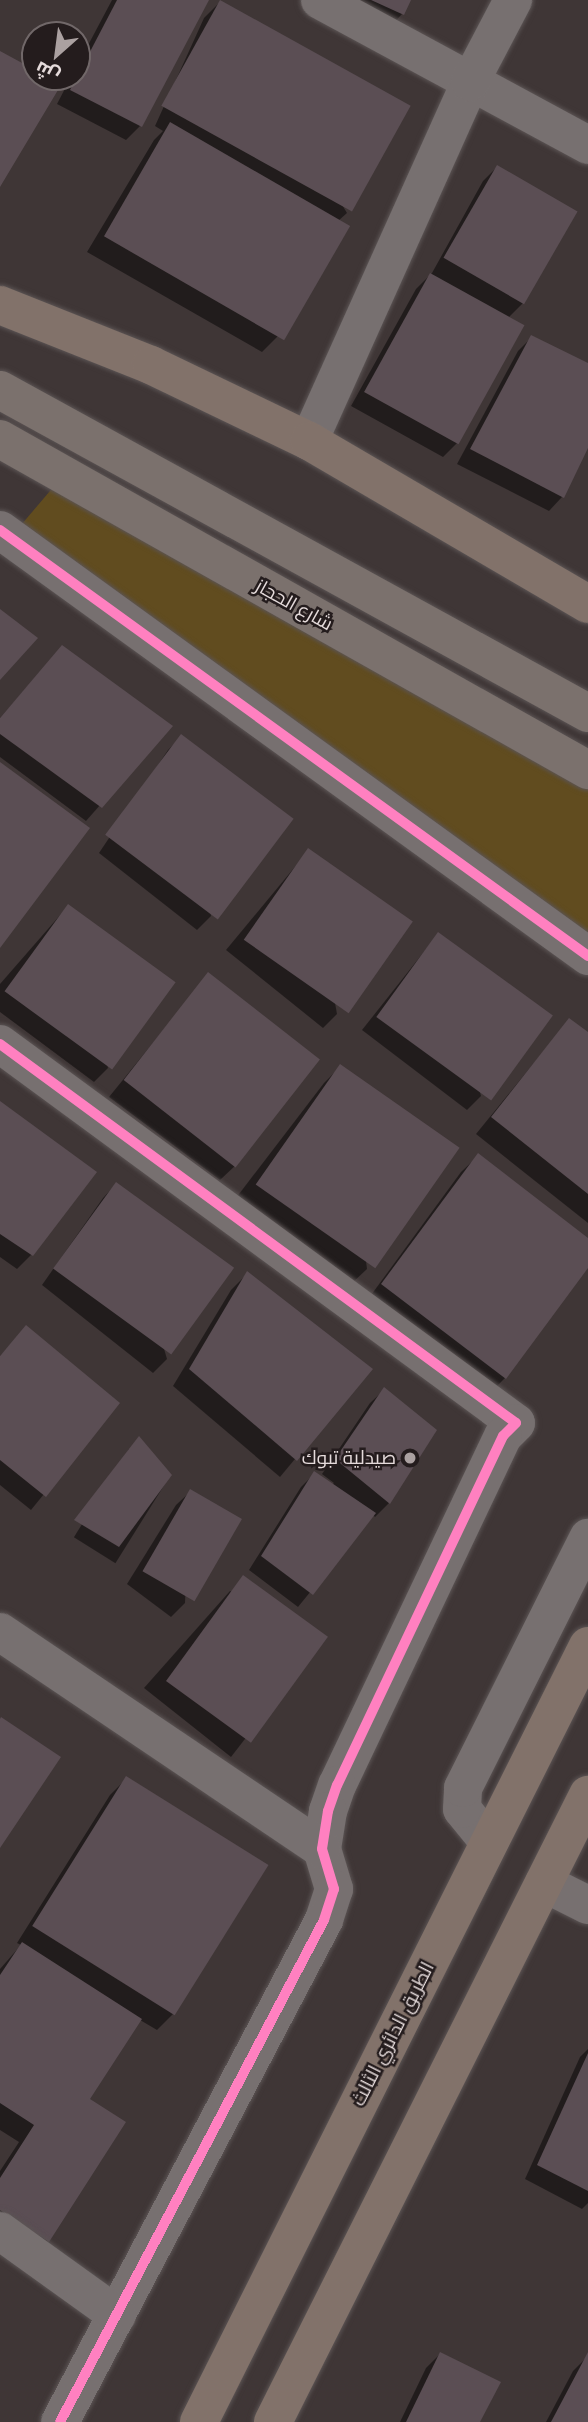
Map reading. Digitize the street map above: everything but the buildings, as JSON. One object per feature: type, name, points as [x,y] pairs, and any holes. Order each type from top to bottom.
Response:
[{"type":"highway","points":[[0,305],[152,365],[310,441],[588,604]]},
{"type":"highway","name":"الطريق الدائري الثالث","points":[[199,2422],[588,1646]]},
{"type":"highway","points":[[272,2422],[544,1883],[575,1834],[588,1795]]},
{"type":"main road","points":[[0,390],[588,713]]},
{"type":"main road","name":"شارع الحجاز","points":[[0,439],[588,770]]},
{"type":"street","points":[[320,0],[588,145]]},
{"type":"street","points":[[310,441],[470,82],[513,0]]},
{"type":"street","points":[[0,530],[588,956]]},
{"type":"street","points":[[0,1044],[516,1423],[503,1436],[352,1750],[328,1811],[322,1849],[334,1889],[324,1920],[60,2422]]},
{"type":"street","points":[[488,1841],[462,1809],[463,1788],[588,1538]]},
{"type":"street","points":[[0,1632],[322,1849]]},
{"type":"street","points":[[544,1883],[588,1905]]},
{"type":"street","points":[[0,2231],[117,2315]]},
{"type":"shaded area","points":[[61,478],[588,774],[588,954],[10,538]]},
{"type":"cycle path","points":[[0,530],[588,956]]},
{"type":"cycle path","points":[[0,1044],[516,1423],[503,1436],[337,1785],[328,1811],[322,1849],[334,1889],[324,1920],[60,2422]]},
{"type":"place","name":"صيدلية تبوك","points":[[410,1458]]}]
